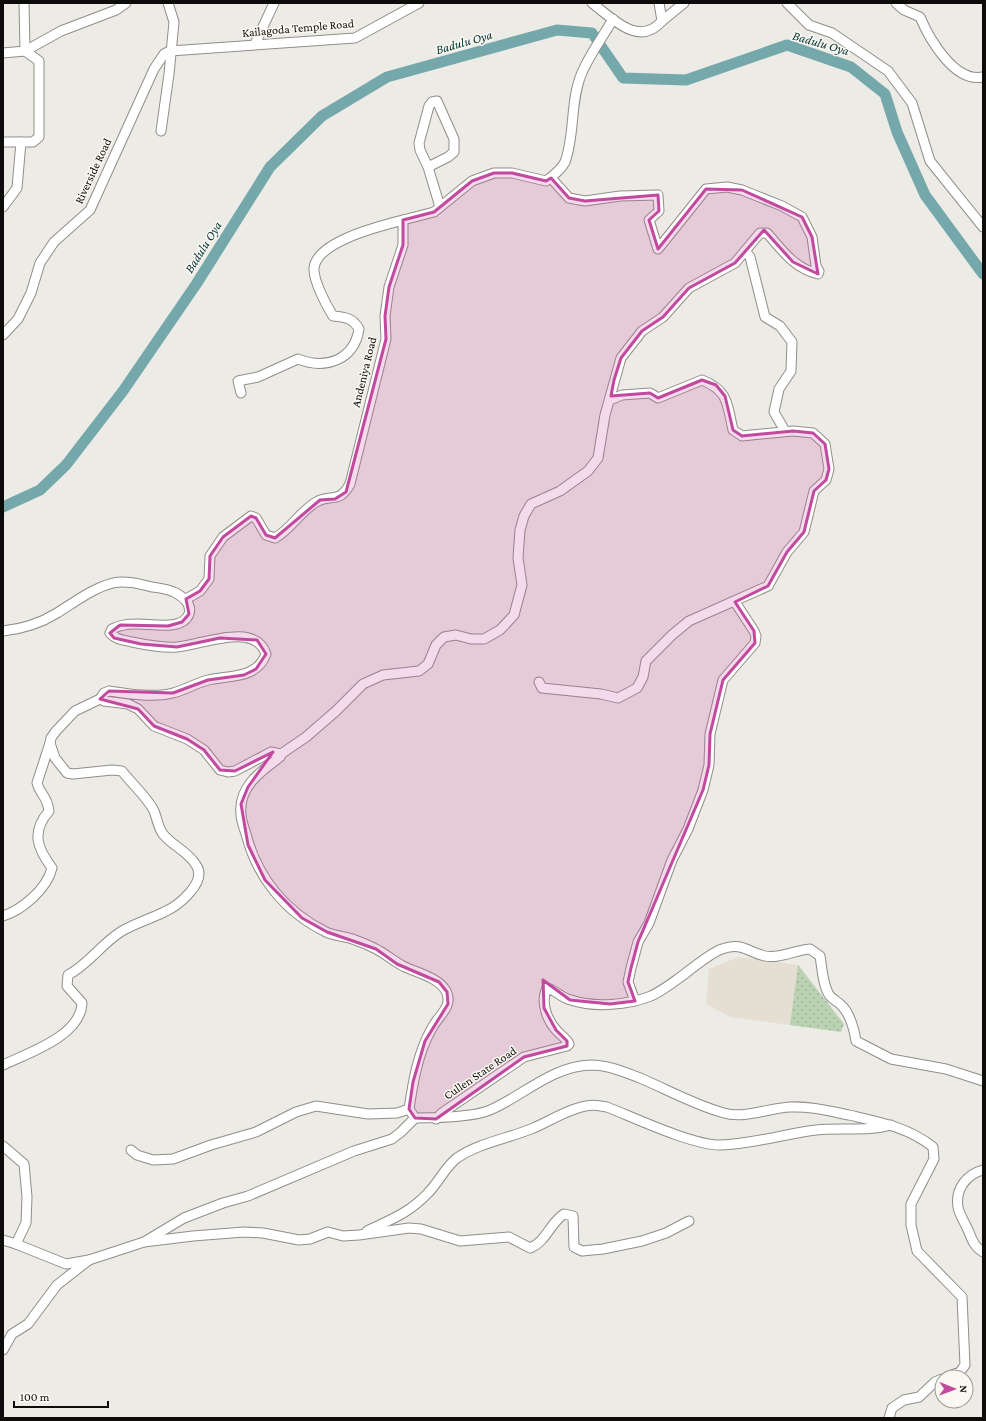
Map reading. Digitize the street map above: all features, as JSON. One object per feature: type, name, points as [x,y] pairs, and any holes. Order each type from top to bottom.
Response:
[{"type":"street","points":[[24,3],[25,51]]},
{"type":"street","points":[[3,53],[25,51],[61,31],[116,10],[126,3]]},
{"type":"street","points":[[161,131],[170,74],[170,51],[174,22],[168,3]]},
{"type":"street","points":[[255,44],[274,3]]},
{"type":"street","name":"Kailagoda Temple Road","points":[[170,51],[355,38],[419,3]]},
{"type":"street","points":[[592,3],[627,29],[636,32],[647,32],[656,28],[662,21],[684,3]]},
{"type":"street","points":[[659,3],[662,21]]},
{"type":"street","points":[[787,3],[809,25],[832,33],[888,70],[912,102],[930,161],[983,227]]},
{"type":"street","points":[[896,3],[904,10],[920,17],[928,36],[952,65],[966,76],[983,77]]},
{"type":"street","points":[[241,393],[238,381],[258,377],[298,359],[309,363],[328,364],[349,354],[358,340],[359,329],[354,320],[333,316],[322,298],[314,269],[317,259],[339,242],[352,235],[434,212],[472,181],[494,173],[512,173],[546,181],[550,178],[564,162],[572,127],[574,96],[581,74],[612,19]]},
{"type":"street","points":[[3,142],[33,142],[39,137],[39,61],[25,51]]},
{"type":"street","name":"Riverside Road","points":[[3,335],[18,319],[31,293],[40,263],[54,242],[90,210],[154,69],[164,54],[170,51]]},
{"type":"street","points":[[428,167],[448,157],[454,152],[454,139],[437,101],[432,102],[429,106],[419,143],[420,150],[428,167],[440,207]]},
{"type":"street","points":[[3,207],[17,188],[21,142]]},
{"type":"street","points":[[415,1118],[409,1109],[414,1082],[425,1041],[432,1026],[444,1013],[448,1004],[447,992],[439,982],[397,964],[376,949],[355,940],[327,932],[302,918],[278,896],[264,880],[248,845],[241,814],[241,804],[248,787],[256,774],[280,757],[280,754],[306,737],[336,711],[363,684],[382,675],[419,671],[428,664],[436,645],[444,637],[456,635],[484,639],[500,630],[514,615],[522,585],[518,558],[520,530],[524,516],[531,504],[560,491],[588,471],[598,458],[605,415],[621,358],[642,331],[663,317],[689,288],[735,263],[760,233],[767,233],[793,262],[805,271],[818,274],[819,271],[816,266],[812,237],[802,217],[782,206],[742,190],[727,187],[706,189],[658,249],[649,220],[659,211],[658,195],[625,196],[584,201],[569,198],[550,178]]},
{"type":"street","name":"Andeniya Road","points":[[186,599],[200,591],[209,579],[210,556],[223,537],[251,516],[256,518],[266,535],[275,538],[283,534],[297,517],[320,500],[335,499],[346,492],[350,484],[358,446],[386,338],[385,316],[389,287],[403,245],[403,220]]},
{"type":"street","points":[[745,251],[750,257],[765,317],[780,326],[792,342],[792,371],[779,389],[774,412],[785,431]]},
{"type":"street","points":[[539,682],[542,688],[601,694],[618,698],[637,688],[643,676],[646,661],[672,635],[689,621],[735,602],[768,586],[787,552],[804,532],[814,490],[826,480],[829,469],[824,444],[813,433],[785,431],[742,436],[733,430],[725,396],[716,386],[702,380],[658,398],[650,393],[622,395],[610,400]]},
{"type":"street","points":[[3,632],[18,630],[38,622],[56,614],[81,597],[113,583],[122,582],[174,592],[186,599],[189,606],[189,614],[182,622],[168,626],[136,624],[120,625],[112,629],[110,633],[114,638],[141,644],[177,647],[220,638],[249,638],[257,640],[264,647],[266,654],[264,661],[256,669],[244,675],[208,680],[173,693],[154,695],[109,691],[104,693],[100,699],[75,710],[51,738],[37,783],[38,789],[47,799],[48,811],[42,818],[37,835],[41,853],[52,868],[50,876],[35,895],[22,906],[3,916]]},
{"type":"street","points":[[635,1001],[628,982],[638,942],[648,923],[672,860],[688,829],[703,790],[709,765],[710,734],[723,680],[756,644],[756,636],[754,631],[735,602]]},
{"type":"street","points":[[100,699],[104,701],[128,704],[138,709],[154,726],[187,739],[204,750],[220,770],[228,772],[235,771],[271,752],[280,754]]},
{"type":"street","points":[[3,1065],[57,1040],[74,1023],[82,1011],[82,1003],[67,986],[68,975],[77,970],[120,932],[164,912],[177,904],[195,885],[199,878],[200,872],[197,865],[189,855],[163,834],[153,809],[122,771],[112,770],[74,774],[67,773],[55,758],[50,743]]},
{"type":"street","name":"Cullen State Road","points":[[436,1119],[442,1113],[524,1057],[567,1046],[569,1044],[568,1041],[556,1030],[544,1008],[544,994],[547,988],[570,1000],[586,1003],[610,1004],[635,1001],[652,995],[664,988],[721,949],[741,946],[765,956],[777,956],[796,950],[810,949],[820,956],[827,990],[830,997],[843,1006],[853,1028],[856,1041],[891,1059],[946,1069],[983,1081]]},
{"type":"street","points":[[144,1242],[184,1218],[248,1196],[354,1151],[392,1139],[415,1118],[436,1119],[488,1111],[515,1098],[545,1078],[590,1065],[606,1066],[725,1114],[751,1113],[789,1107],[814,1108],[892,1124],[923,1139],[933,1147],[934,1159],[911,1204],[911,1225],[917,1251],[962,1297],[965,1365],[962,1369]]},
{"type":"street","points":[[359,1235],[410,1210],[430,1192],[442,1173],[456,1158],[482,1145],[530,1129],[566,1112],[586,1106],[596,1105],[608,1107],[693,1140],[718,1145],[761,1141],[815,1130],[880,1128],[892,1124]]},
{"type":"street","points":[[131,1150],[137,1155],[153,1160],[173,1159],[211,1145],[256,1132],[296,1112],[316,1106],[368,1114],[397,1113],[409,1109]]},
{"type":"street","points":[[3,1146],[24,1164],[27,1197],[26,1223],[16,1244]]},
{"type":"street","points":[[983,1170],[972,1172],[962,1184],[958,1197],[958,1207],[975,1245],[983,1252]]},
{"type":"street","points":[[3,1240],[66,1264],[89,1260],[144,1242],[244,1232],[263,1233],[299,1240],[310,1239],[328,1232],[343,1236],[409,1228],[421,1228],[460,1241],[509,1237],[530,1248],[538,1245],[558,1218],[564,1214],[573,1216],[574,1247],[582,1251],[642,1241],[666,1233],[690,1221]]},
{"type":"street","points":[[3,1350],[12,1334],[28,1324],[57,1285],[89,1260]]},
{"type":"street","points":[[889,1418],[892,1408],[904,1400],[919,1397],[934,1383]]},
{"type":"highlighted area","points":[[494,173],[512,173],[546,181],[551,178],[569,198],[585,201],[658,195],[659,211],[649,220],[658,249],[706,189],[742,190],[802,217],[812,237],[818,274],[793,262],[764,230],[735,263],[689,288],[663,317],[642,331],[621,358],[614,380],[611,396],[650,393],[658,398],[702,380],[716,385],[725,396],[733,430],[742,436],[793,431],[813,433],[825,444],[829,469],[826,480],[814,491],[804,532],[787,552],[768,586],[735,602],[754,631],[755,643],[723,680],[710,734],[709,765],[703,790],[638,942],[628,982],[635,1001],[610,1004],[570,1000],[543,980],[544,1008],[556,1030],[567,1041],[567,1046],[524,1057],[436,1119],[415,1118],[409,1109],[413,1082],[425,1041],[448,1004],[447,992],[439,982],[397,964],[376,949],[327,932],[302,918],[265,880],[248,845],[241,804],[248,787],[273,752],[235,771],[220,770],[204,750],[187,739],[154,726],[138,709],[100,699],[109,691],[173,693],[208,680],[244,675],[256,669],[266,654],[257,640],[220,638],[177,647],[141,644],[114,638],[110,633],[120,625],[168,626],[182,622],[189,614],[186,599],[200,591],[209,579],[210,556],[223,537],[251,516],[256,518],[266,535],[275,538],[320,500],[335,499],[346,492],[386,339],[385,316],[389,287],[403,245],[403,220],[434,212],[472,181]]},
{"type":"shaded area","points":[[738,957],[798,965],[790,1025],[730,1017],[706,1004],[709,969]]},
{"type":"green space","points":[[798,965],[844,1024],[841,1032],[790,1025]]},
{"type":"waterway","name":"Badulu Oya","points":[[3,507],[40,490],[66,465],[123,391],[197,283],[270,167],[322,116],[387,77],[557,30],[592,33],[623,78],[686,80],[787,45],[851,67],[885,94],[897,132],[925,195],[983,274]]}]
